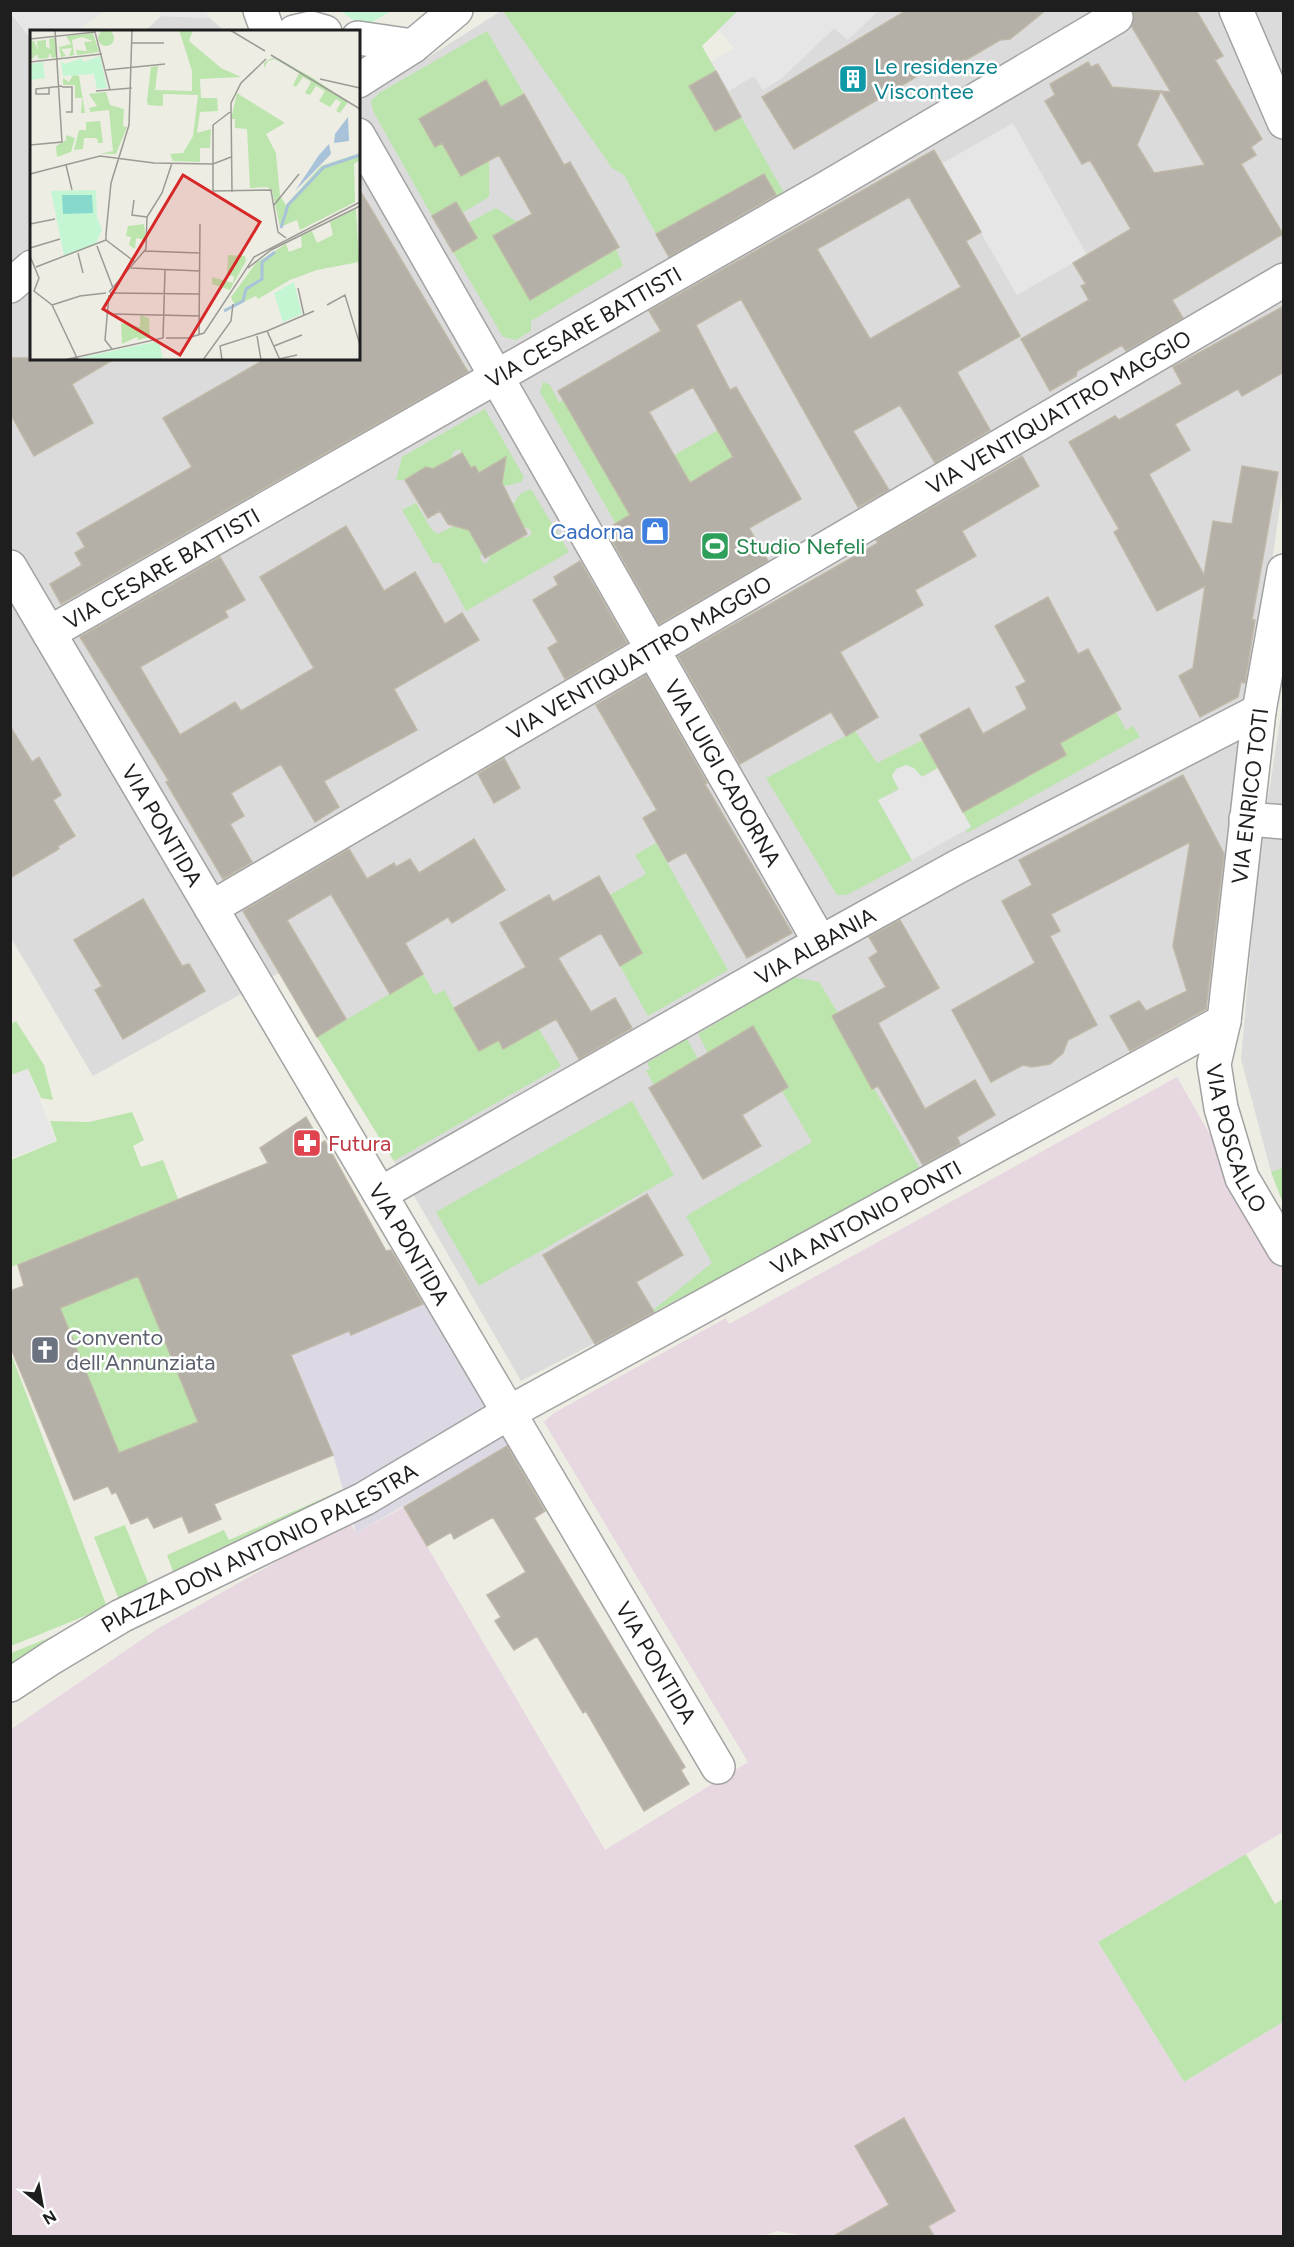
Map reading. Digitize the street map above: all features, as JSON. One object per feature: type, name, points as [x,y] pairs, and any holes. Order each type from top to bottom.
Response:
[{"type":"street","points":[[260,10],[267,30]]},
{"type":"street","points":[[360,80],[413,46],[456,10]]},
{"type":"street","points":[[1236,10],[1284,122]]},
{"type":"street","name":"VIA CESARE BATTISTI","points":[[49,633],[496,378],[1116,17]]},
{"type":"street","points":[[360,38],[413,46]]},
{"type":"street","name":"VIA LUIGI CADORNA","points":[[360,139],[820,942]]},
{"type":"street","points":[[10,286],[30,269]]},
{"type":"street","name":"VIA VENTIQUATTRO MAGGIO","points":[[211,908],[1284,280]]},
{"type":"street","name":"VIA PONTIDA","points":[[10,567],[510,1412],[717,1767]]},
{"type":"street","name":"VIA ENRICO TOTI","points":[[1224,1021],[1259,711],[1284,571]]},
{"type":"street","name":"VIA ALBANIA","points":[[380,1194],[820,942],[957,867],[1259,711]]},
{"type":"street","points":[[1246,819],[1284,822]]},
{"type":"street","name":"VIA POSCALLO","points":[[1224,1021],[1214,1064],[1221,1108],[1242,1178],[1284,1249]]},
{"type":"street","name":"VIA ANTONIO PONTI","points":[[510,1412],[1224,1021]]},
{"type":"street","name":"PIAZZA DON ANTONIO PALESTRA","points":[[10,1685],[121,1616],[364,1498],[510,1412]]},
{"type":"shaded area","points":[[11,10],[105,10],[77,30],[30,30],[30,38]]},
{"type":"shaded area","points":[[157,11],[205,11],[210,18],[161,16]]},
{"type":"shaded area","points":[[501,11],[738,11],[701,46],[729,90],[754,75],[763,90],[783,77],[834,28],[848,39],[878,11],[1283,11],[1284,479],[1254,684],[1221,1014],[927,1173],[521,1381],[394,1161],[279,973],[93,1076],[11,938],[10,12],[30,38],[30,360],[360,360],[360,100]]},
{"type":"shaded area","points":[[738,11],[878,11],[848,40],[834,28],[783,77],[763,90],[754,76],[729,91],[711,62],[734,48],[718,30]]},
{"type":"shaded area","points":[[161,16],[210,18],[223,30],[146,30]]},
{"type":"shaded area","points":[[1013,123],[1087,255],[1017,295],[941,164]]},
{"type":"shaded area","points":[[1283,701],[1283,1203],[1271,1172],[1241,1059],[1259,857]]},
{"type":"shaded area","points":[[906,765],[914,768],[922,777],[938,768],[971,827],[912,860],[878,800],[899,790],[892,776],[896,769]]},
{"type":"shaded area","points":[[28,1069],[56,1141],[11,1158],[11,1075]]},
{"type":"shaded area","points":[[1177,1077],[1283,1263],[1283,1832],[1098,1942],[1184,2082],[1283,2022],[1283,2236],[806,2236],[777,2231],[763,2236],[11,2236],[10,1730],[157,1629],[349,1521],[356,1533],[404,1507],[605,1850],[748,1762],[544,1422],[554,1413],[726,1318],[729,1324]]},
{"type":"shaded area","points":[[426,1303],[513,1443],[356,1533],[333,1455],[292,1355],[349,1331],[351,1335]]},
{"type":"green space","points":[[340,11],[391,11],[364,27]]},
{"type":"green space","points":[[503,11],[738,11],[702,46],[716,71],[689,86],[715,131],[741,117],[786,196],[779,200],[764,174],[656,234],[624,175],[612,168]]},
{"type":"green space","points":[[487,31],[524,94],[501,107],[486,80],[419,119],[435,147],[442,143],[461,176],[489,161],[489,197],[462,213],[456,203],[432,216],[373,111],[371,101],[379,93]]},
{"type":"green space","points":[[496,208],[517,222],[530,300],[569,277],[564,267],[616,249],[623,266],[531,321],[531,331],[516,340],[503,337],[453,252],[476,238],[468,223]]},
{"type":"green space","points":[[543,382],[550,385],[559,402],[563,401],[615,489],[718,430],[734,457],[616,524],[540,392]]},
{"type":"green space","points":[[485,409],[524,477],[521,482],[501,487],[495,464],[479,473],[475,466],[471,468],[459,449],[453,452],[451,459],[433,469],[426,467],[405,480],[396,480],[402,457]]},
{"type":"green space","points":[[531,489],[569,552],[466,611],[440,563],[433,563],[402,510],[416,503],[432,530],[438,534],[460,523],[469,530],[482,553],[480,558],[484,564],[489,561],[490,554],[532,534],[529,528],[523,527],[511,507],[520,494]]},
{"type":"green space","points":[[1116,712],[1126,730],[1133,726],[1140,737],[967,833],[966,830],[971,827],[963,812],[1066,755],[1060,743]]},
{"type":"green space","points":[[855,731],[877,763],[923,740],[938,768],[878,800],[912,860],[847,895],[837,895],[766,778]]},
{"type":"green space","points":[[656,843],[728,970],[648,1016],[620,966],[642,953],[629,930],[603,899],[646,874],[635,855]]},
{"type":"green space","points":[[423,974],[435,995],[444,990],[479,1051],[499,1040],[504,1049],[539,1029],[561,1066],[394,1161],[317,1037]]},
{"type":"green space","points":[[793,977],[819,982],[838,1013],[833,1017],[922,1172],[654,1312],[653,1310],[712,1263],[686,1216],[812,1142],[782,1091],[788,1087],[753,1027],[708,1053],[698,1034]]},
{"type":"green space","points":[[16,1021],[44,1065],[53,1100],[41,1098],[28,1069],[11,1075],[11,1024]]},
{"type":"green space","points":[[687,1039],[698,1059],[654,1085],[646,1071],[650,1068],[647,1063]]},
{"type":"green space","points":[[632,1101],[674,1175],[479,1286],[436,1212]]},
{"type":"green space","points":[[132,1112],[144,1140],[133,1146],[141,1167],[163,1160],[178,1199],[11,1267],[11,1160],[57,1141],[50,1121],[89,1122]]},
{"type":"green space","points":[[1284,1168],[1283,1203],[1271,1172]]},
{"type":"green space","points":[[138,1276],[198,1422],[119,1453],[60,1308]]},
{"type":"green space","points":[[10,1351],[107,1607],[11,1646],[10,1646]]},
{"type":"green space","points":[[344,1489],[346,1493],[175,1577],[167,1555],[224,1530],[229,1540]]},
{"type":"green space","points":[[125,1525],[151,1590],[120,1602],[94,1537]]},
{"type":"green space","points":[[91,1621],[11,1677],[11,1653]]},
{"type":"green space","points":[[1246,1854],[1275,1904],[1283,1899],[1283,2022],[1184,2082],[1098,1942]]},
{"type":"building","name":"Le residenze Viscontee","points":[[907,10],[1046,10],[1010,39],[1000,40],[966,60],[943,61],[794,149],[762,97]]},
{"type":"building","points":[[1133,10],[1196,10],[1223,56],[1215,60],[1262,139],[1251,147],[1256,155],[1241,164],[1283,234],[1172,300],[1183,318],[1126,351],[1122,345],[1077,371],[1076,376],[1050,391],[1021,339],[1089,300],[1081,286],[1086,284],[1073,263],[1131,229],[1090,160],[1082,164],[1045,101],[1055,95],[1050,84],[1088,62],[1091,67],[1098,64],[1112,87],[1161,91],[1171,92],[1132,27]],"holes":[[[1161,91],[1205,165],[1154,173],[1137,145]]]},
{"type":"building","points":[[716,71],[741,117],[715,131],[689,86]]},
{"type":"building","points":[[486,80],[501,107],[524,94],[564,165],[570,162],[619,247],[530,300],[493,236],[532,214],[499,155],[461,176],[442,143],[435,147],[419,119]]},
{"type":"building","points":[[934,150],[981,232],[966,241],[1020,336],[957,372],[990,430],[935,463],[900,405],[853,431],[889,490],[858,507],[741,299],[696,325],[730,390],[736,387],[801,499],[749,528],[768,561],[659,624],[613,542],[617,539],[610,527],[630,515],[558,391],[661,331],[649,311]],"holes":[[[909,197],[961,287],[870,339],[817,249]],[[693,387],[733,457],[690,483],[649,412]]]},
{"type":"building","points":[[764,174],[776,195],[669,257],[656,234]]},
{"type":"building","points":[[360,190],[468,372],[61,604],[50,584],[82,565],[75,553],[85,547],[77,533],[192,467],[163,418],[264,360],[360,360]]},
{"type":"building","points":[[456,202],[477,238],[453,252],[432,216]]},
{"type":"building","points":[[1284,306],[1284,372],[1242,396],[1238,389],[1175,424],[1190,450],[1149,474],[1204,575],[1213,521],[1232,524],[1242,466],[1278,472],[1252,620],[1255,620],[1245,683],[1241,682],[1238,697],[1200,717],[1179,676],[1193,668],[1205,586],[1157,611],[1114,532],[1119,529],[1069,442],[1115,416],[1119,420],[1182,384],[1173,367]]},
{"type":"building","points":[[10,358],[113,360],[72,384],[93,423],[34,456],[10,413]]},
{"type":"building","points":[[462,453],[471,468],[475,466],[479,473],[506,457],[502,483],[527,534],[485,558],[469,530],[448,524],[440,511],[428,518],[405,480],[426,467],[433,469]]},
{"type":"building","points":[[1022,456],[1039,486],[962,531],[976,556],[915,590],[923,605],[840,652],[878,717],[846,736],[831,712],[740,764],[678,656],[878,543],[876,540]]},
{"type":"building","points":[[346,526],[384,591],[415,572],[445,624],[462,613],[479,640],[394,689],[417,730],[324,781],[339,807],[315,822],[281,764],[231,793],[244,816],[230,824],[252,862],[223,879],[166,782],[169,781],[80,637],[220,557],[245,600],[225,611],[228,617],[140,667],[180,735],[235,702],[241,711],[314,668],[260,577]]},
{"type":"building","points":[[580,561],[627,643],[565,679],[548,648],[558,642],[533,600],[558,585],[554,577]]},
{"type":"building","points":[[1048,597],[1078,654],[1088,649],[1121,709],[1060,743],[1066,755],[963,812],[920,735],[969,708],[983,734],[1027,709],[1016,687],[1026,682],[995,626]]},
{"type":"building","points":[[646,675],[707,783],[705,784],[792,933],[747,958],[686,852],[668,862],[643,818],[657,810],[596,705]]},
{"type":"building","points":[[10,726],[32,762],[39,757],[61,795],[53,800],[75,836],[58,846],[59,849],[10,878]]},
{"type":"building","points":[[504,758],[520,788],[494,803],[478,774]]},
{"type":"building","points":[[1183,775],[1224,854],[1206,1009],[1130,1051],[1110,1016],[1139,1001],[1146,1011],[1187,991],[1173,946],[1190,842],[1051,914],[1060,931],[1050,936],[1097,1025],[1068,1040],[1063,1053],[1050,1064],[1032,1067],[1023,1065],[991,1082],[952,1010],[1035,963],[1002,901],[1032,885],[1019,860]]},
{"type":"building","points":[[474,839],[505,890],[452,923],[448,917],[405,943],[423,974],[390,994],[331,894],[287,920],[346,1019],[317,1037],[243,911],[349,849],[367,879],[394,863],[396,867],[410,859],[419,873]]},
{"type":"building","points":[[599,876],[642,953],[620,966],[601,933],[558,958],[591,1012],[615,998],[632,1028],[579,1059],[556,1019],[503,1049],[499,1040],[479,1051],[454,1008],[526,967],[500,923],[549,895],[553,902]]},
{"type":"building","points":[[143,899],[182,966],[189,964],[205,991],[123,1039],[95,990],[102,986],[74,940]]},
{"type":"building","points":[[900,920],[939,988],[878,1023],[925,1109],[975,1080],[995,1115],[957,1137],[960,1144],[923,1165],[878,1086],[872,1089],[832,1016],[886,987],[869,958],[878,952],[869,937]]},
{"type":"building","points":[[753,1026],[788,1087],[742,1115],[761,1146],[703,1179],[649,1088]]},
{"type":"building","name":"Convento dell'Annunziata","points":[[306,1117],[321,1143],[325,1141],[386,1251],[391,1250],[423,1304],[351,1335],[349,1331],[291,1355],[333,1455],[214,1504],[221,1519],[189,1533],[182,1516],[154,1528],[148,1517],[131,1524],[116,1492],[112,1494],[108,1486],[74,1500],[10,1346],[10,1291],[24,1286],[18,1265],[268,1163],[260,1148]],"holes":[[[138,1276],[198,1422],[119,1453],[60,1308]]]},
{"type":"building","points":[[647,1194],[683,1255],[636,1282],[654,1312],[595,1344],[543,1255]]},
{"type":"building","points":[[507,1446],[545,1511],[534,1518],[685,1767],[681,1770],[689,1784],[644,1811],[586,1711],[583,1713],[537,1636],[514,1650],[495,1621],[501,1617],[487,1595],[526,1572],[493,1517],[454,1539],[451,1532],[427,1546],[404,1507]]},
{"type":"building","points":[[904,2118],[955,2211],[928,2226],[934,2236],[834,2236],[889,2205],[855,2146]]},
{"type":"place","name":"Le residenze Viscontee","points":[[853,79]]},
{"type":"place","name":"Cadorna","points":[[655,531]]},
{"type":"place","name":"Studio Nefeli","points":[[715,546]]},
{"type":"place","name":"Futura","points":[[307,1143]]},
{"type":"place","name":"Convento dell'Annunziata","points":[[45,1350]]}]
